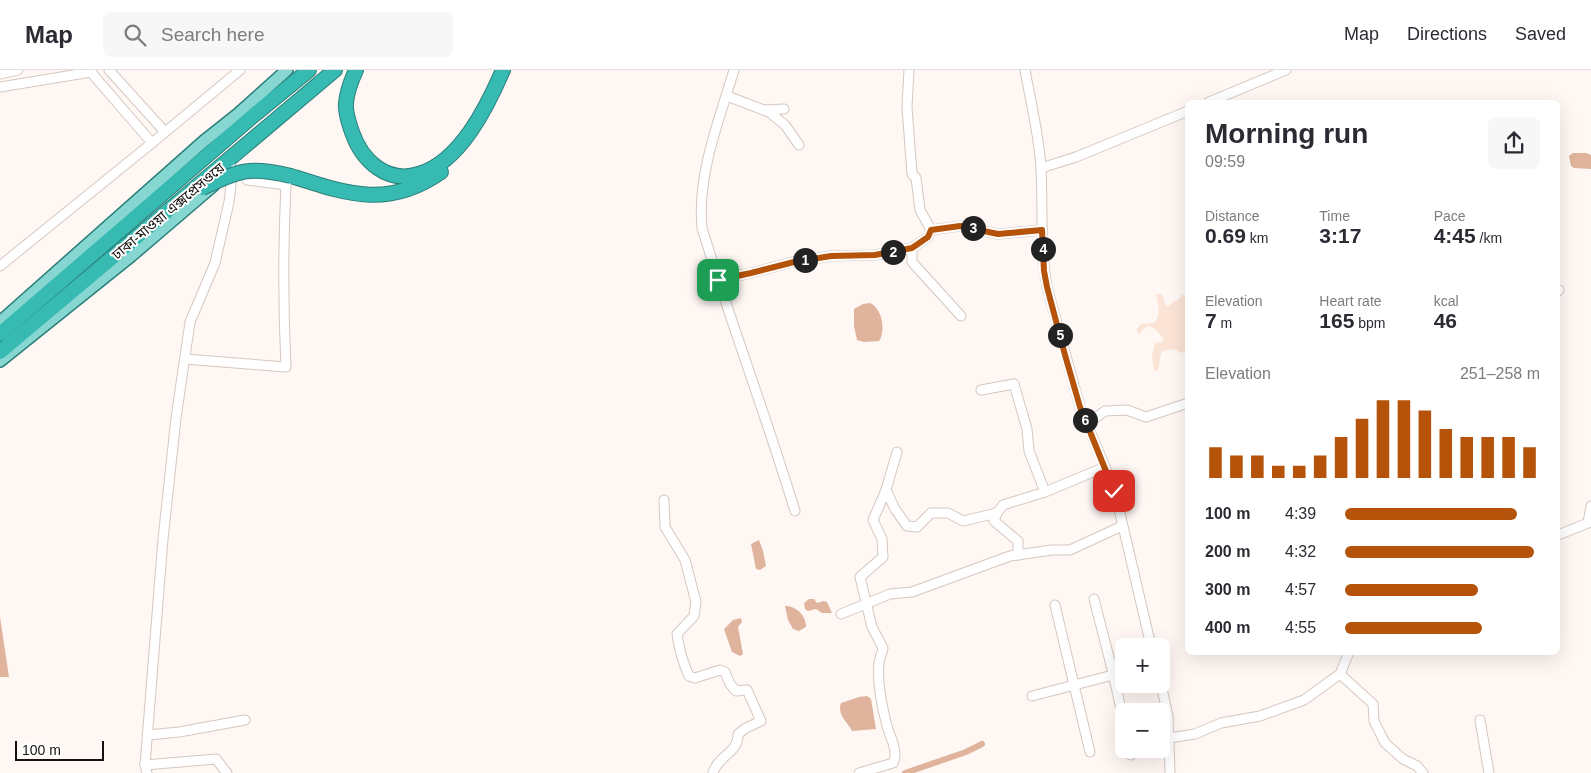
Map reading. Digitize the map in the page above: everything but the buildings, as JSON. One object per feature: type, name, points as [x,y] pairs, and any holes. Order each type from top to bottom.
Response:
[{"type":"highway","name":"ঢাকা-মাওয়া এক্সপ্রেসওয়ে","points":[[0,352],[335,70]]},
{"type":"highway","points":[[356,70],[348,88],[346,105],[348,122],[355,141],[365,158],[374,167],[398,176],[409,176],[427,171],[453,151],[479,119],[491,99],[503,70]]},
{"type":"highway","points":[[183,199],[226,176],[249,171],[272,172],[291,176],[356,195],[380,195],[404,191],[425,182],[447,167],[468,148],[488,122],[501,98],[511,70]]},
{"type":"highway","name":"ঢাকা-মাওয়া এক্সপ্রেসওয়ে","points":[[0,334],[306,72]]},
{"type":"main road","points":[[0,322],[197,148],[237,119],[287,70]]},
{"type":"main road","points":[[0,361],[124,262],[212,188],[226,172],[230,164]]},
{"type":"street","points":[[0,74],[18,70]]},
{"type":"street","points":[[109,70],[165,132]]},
{"type":"street","points":[[0,266],[152,144],[240,70]]},
{"type":"street","points":[[734,70],[705,168],[701,214],[702,228],[795,511]]},
{"type":"street","points":[[910,70],[907,107],[912,174],[916,178],[920,210],[931,230]]},
{"type":"street","points":[[1025,70],[1041,168],[1044,271],[1047,287],[1080,407],[1105,467],[1116,500],[1149,638]]},
{"type":"street","points":[[1214,100],[1286,70]]},
{"type":"street","points":[[0,87],[90,71],[152,144]]},
{"type":"street","points":[[727,96],[769,112],[785,124],[799,145]]},
{"type":"street","points":[[764,110],[784,109]]},
{"type":"street","points":[[1041,168],[1076,157],[1185,112]]},
{"type":"street","points":[[227,773],[216,759],[146,769],[167,503],[176,418],[190,322],[215,263],[229,202],[231,186],[230,164]]},
{"type":"street","points":[[185,359],[286,367],[283,282],[286,185],[247,180]]},
{"type":"street","points":[[931,230],[960,226],[998,234],[1042,230]]},
{"type":"street","points":[[718,280],[794,262],[831,256],[875,255],[912,248],[928,237],[931,230]]},
{"type":"street","points":[[912,248],[912,262],[961,316]]},
{"type":"street","points":[[981,390],[1014,384],[1027,429],[1029,451],[1045,492]]},
{"type":"street","points":[[1086,422],[1105,411],[1127,410],[1146,417],[1185,403]]},
{"type":"street","points":[[860,773],[893,763],[895,759],[895,750],[887,726],[880,685],[879,663],[882,648],[872,627],[860,577],[883,557],[882,539],[873,520],[886,490],[897,452]]},
{"type":"street","points":[[1018,555],[1018,541],[994,521],[996,514],[1003,504],[1045,492],[1105,467]]},
{"type":"street","points":[[886,490],[895,509],[907,526],[917,527],[930,513],[948,513],[963,521],[996,514]]},
{"type":"street","points":[[664,500],[665,527],[685,560],[696,602],[694,616],[677,634],[678,647],[685,667],[689,676],[695,678],[720,670],[725,672],[730,684],[736,691],[746,690],[761,721],[738,734],[738,742],[715,765],[713,773]]},
{"type":"street","points":[[1560,534],[1588,523],[1591,506]]},
{"type":"street","points":[[841,614],[866,602],[890,594],[912,592],[1010,556],[1052,550],[1070,550],[1122,526]]},
{"type":"street","points":[[1094,598],[1120,703]]},
{"type":"street","points":[[1055,605],[1090,752]]},
{"type":"street","points":[[1170,738],[1196,734],[1221,723],[1260,716],[1304,700],[1340,674],[1348,655]]},
{"type":"street","points":[[1111,665],[1115,664]]},
{"type":"street","points":[[1340,674],[1372,704],[1374,721],[1385,743],[1403,759],[1418,766],[1423,773]]},
{"type":"street","points":[[1032,696],[1113,675]]},
{"type":"street","points":[[148,735],[179,732],[246,720]]},
{"type":"street","points":[[1480,720],[1489,773]]},
{"type":"street","points":[[1170,758],[1170,773]]},
{"type":"shaded area","points":[[1573,153],[1591,155],[1591,169],[1574,168],[1571,166],[1569,156]]},
{"type":"shaded area","points":[[1182,293],[1185,298],[1185,352],[1181,353],[1176,349],[1162,351],[1157,372],[1154,369],[1152,356],[1155,343],[1161,342],[1164,339],[1150,326],[1146,327],[1139,335],[1136,330],[1141,324],[1154,323],[1156,320],[1159,309],[1156,294],[1163,296],[1167,307],[1180,298]]},
{"type":"shaded area","points":[[870,303],[880,315],[882,332],[879,341],[864,342],[857,340],[854,326],[854,309],[863,304]]},
{"type":"shaded area","points":[[759,540],[766,566],[760,570],[756,569],[751,544]]},
{"type":"shaded area","points":[[809,599],[814,599],[817,603],[827,602],[832,613],[822,613],[816,609],[808,611],[805,609],[804,603]]},
{"type":"shaded area","points":[[785,606],[800,612],[806,627],[799,631],[793,629],[788,620]]},
{"type":"shaded area","points":[[0,617],[9,677],[0,677]]},
{"type":"shaded area","points":[[741,618],[742,622],[738,627],[743,654],[740,656],[732,652],[724,629],[733,620]]},
{"type":"shaded area","points":[[867,696],[871,699],[876,729],[852,731],[841,714],[841,703]]},
{"type":"waterway","points":[[905,773],[966,752],[982,744]]},
{"type":"route","points":[[718,280],[794,262],[831,256],[875,255],[912,248],[928,237],[931,230],[960,226],[998,234],[1042,230],[1044,271],[1065,355],[1080,407],[1114,491]]}]
